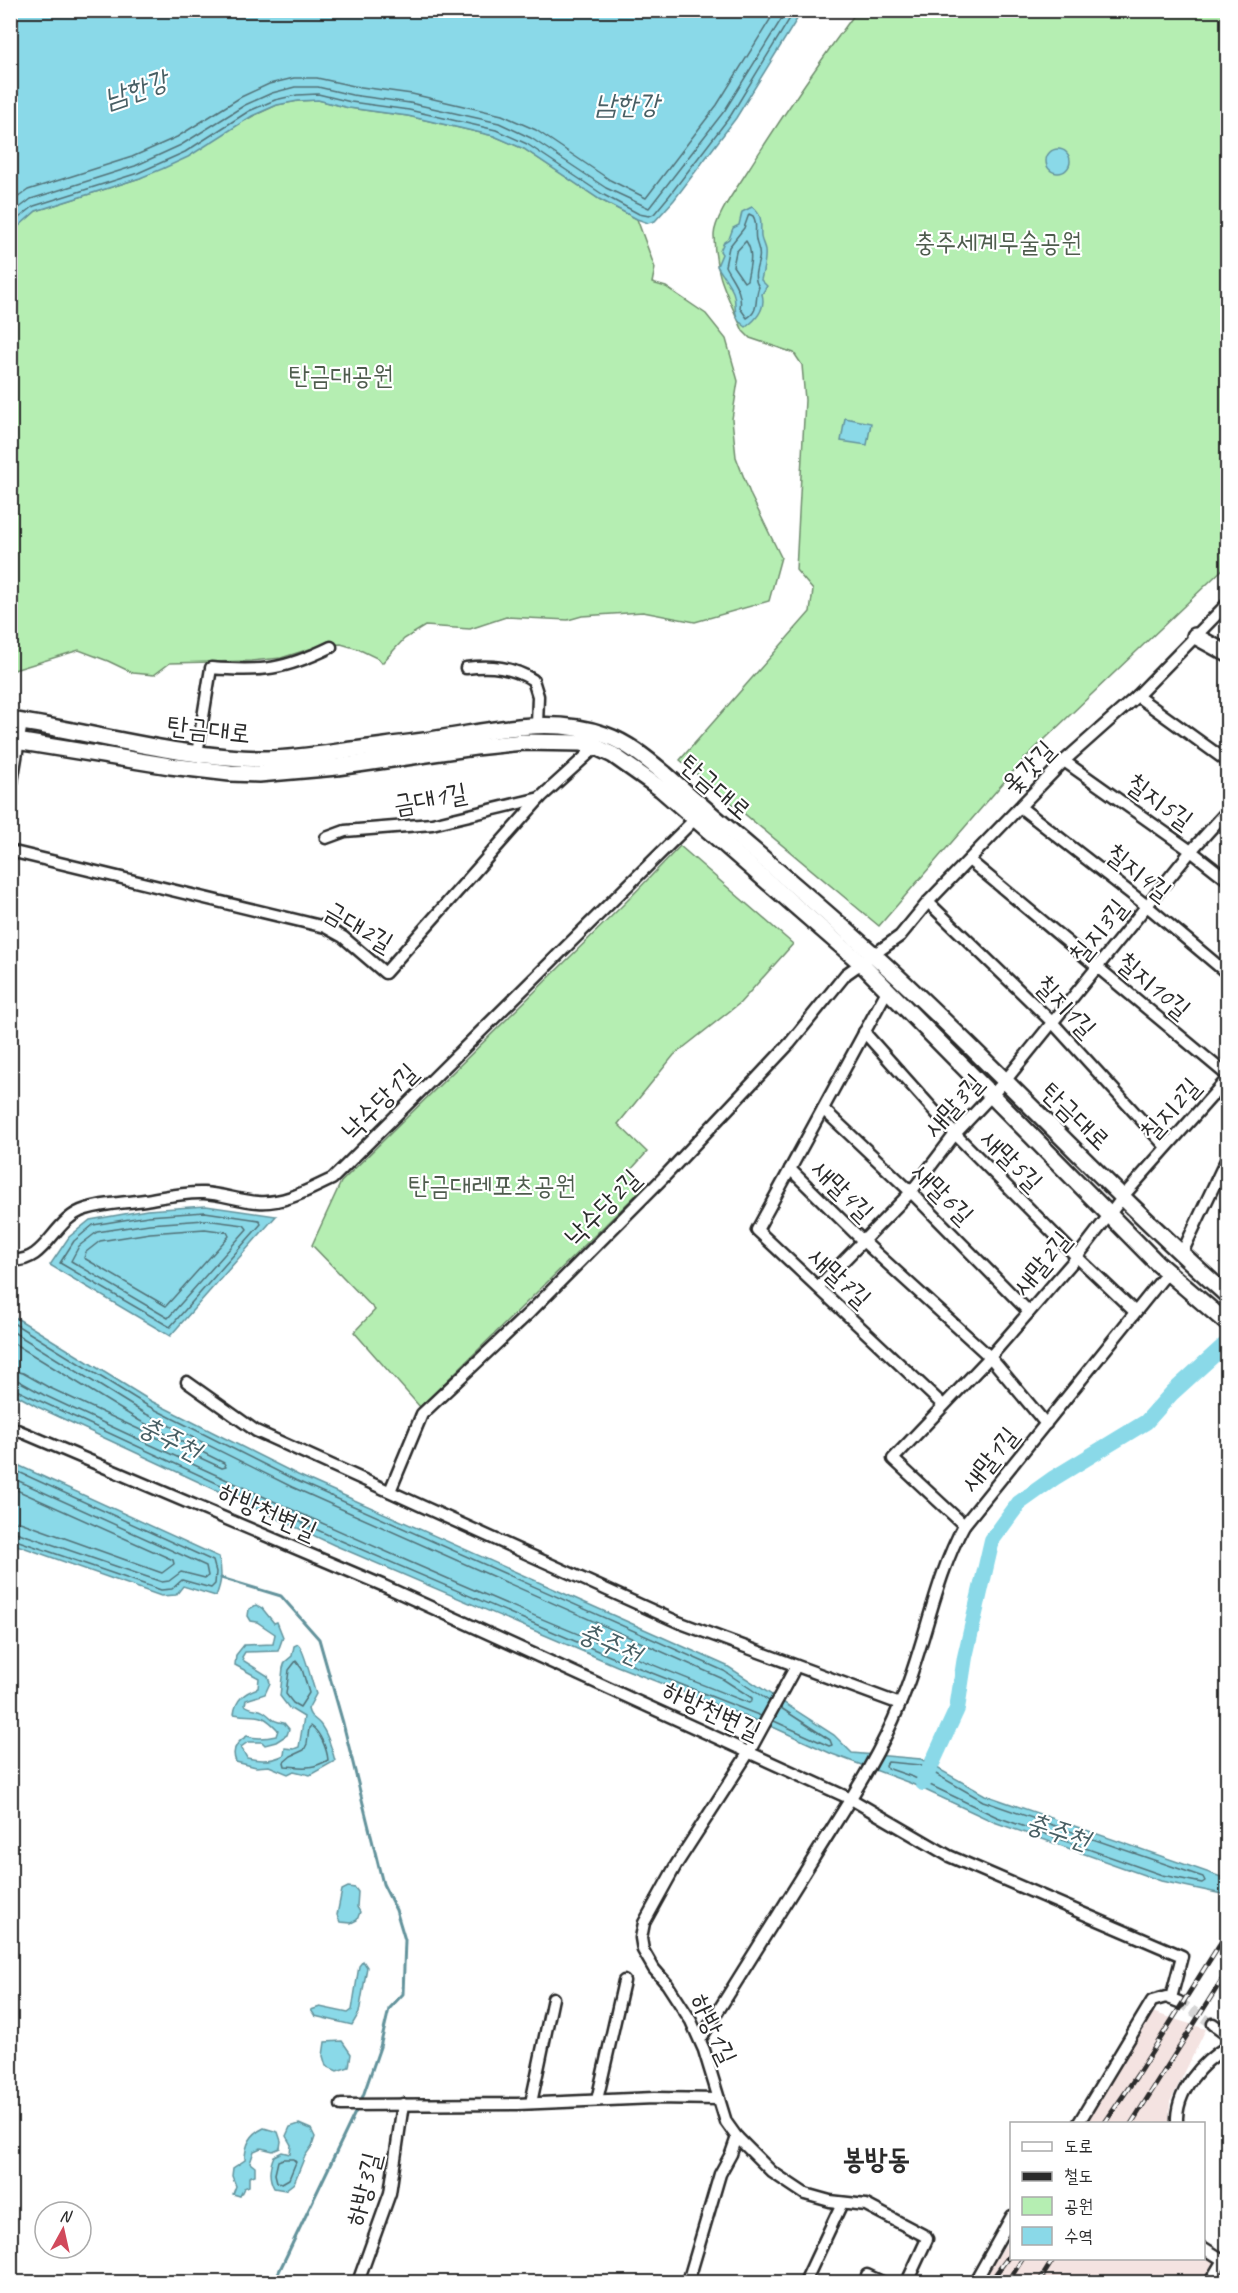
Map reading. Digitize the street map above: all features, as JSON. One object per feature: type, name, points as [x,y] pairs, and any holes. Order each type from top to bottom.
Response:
[{"type":"main road","points":[[1195,636],[1227,654]]},
{"type":"main road","name":"탄금대로","points":[[16,721],[197,754],[270,759],[311,756],[496,729],[537,726],[580,728],[616,740],[651,762],[700,814]]},
{"type":"main road","name":"탄금대로","points":[[15,740],[170,766],[259,774],[337,767],[523,742],[567,742],[596,747],[630,765],[700,814],[868,959],[1005,1081],[1182,1255],[1227,1296]]},
{"type":"main road","name":"탄금대로","points":[[868,959],[888,989],[1109,1215],[1167,1273],[1224,1321]]},
{"type":"main road","points":[[1167,1273],[1182,1255]]},
{"type":"street","name":"옻갓길","points":[[868,959],[900,936],[928,902],[1064,761],[1137,696],[1227,603]]},
{"type":"street","points":[[197,754],[211,668],[254,671],[280,667],[313,657],[331,647]]},
{"type":"street","points":[[466,668],[484,666],[504,668],[519,671],[533,680],[538,696],[537,726]]},
{"type":"street","points":[[1137,696],[1227,762]]},
{"type":"street","points":[[10,794],[16,721]]},
{"type":"street","name":"금대2길","points":[[10,851],[325,927],[343,937],[385,973],[541,797],[596,747]]},
{"type":"street","name":"칠지5길","points":[[1064,761],[1227,880]]},
{"type":"street","name":"금대1길","points":[[326,837],[345,831],[432,824],[541,797]]},
{"type":"street","name":"칠지4길","points":[[1020,807],[1147,906],[1227,974]]},
{"type":"street","name":"칠지3길","points":[[1005,1081],[1227,810]]},
{"type":"street","name":"낙수당1길","points":[[10,1260],[26,1260],[36,1255],[65,1219],[84,1209],[203,1193],[259,1202],[277,1201],[296,1196],[332,1179],[700,814]]},
{"type":"street","name":"칠지10길","points":[[969,860],[1227,1077]]},
{"type":"street","name":"칠지1길","points":[[928,902],[1053,1023],[1166,1147]]},
{"type":"street","name":"낙수당2길","points":[[390,1491],[422,1413],[530,1312],[663,1178],[790,1043],[846,974],[868,959]]},
{"type":"street","name":"새말4길","points":[[888,989],[790,1169],[863,1241],[990,1357],[1046,1424]]},
{"type":"street","name":"새말5길","points":[[864,1032],[955,1134],[1135,1312]]},
{"type":"street","name":"칠지2길","points":[[1123,1197],[1227,1077]]},
{"type":"street","name":"새말3길","points":[[819,1287],[911,1192],[955,1134],[1005,1081]]},
{"type":"street","name":"새말6길","points":[[823,1109],[911,1192],[1029,1312]]},
{"type":"street","points":[[1182,1255],[1227,1156]]},
{"type":"street","name":"새말7길","points":[[790,1169],[757,1230],[943,1405]]},
{"type":"street","name":"새말2길","points":[[964,1525],[893,1459],[990,1357],[1077,1257],[1123,1197]]},
{"type":"street","name":"새말1길","points":[[700,2040],[851,1799],[891,1725],[924,1638],[943,1573],[964,1525],[1167,1273]]},
{"type":"street","points":[[187,1382],[256,1431],[678,1622],[900,1704]]},
{"type":"street","name":"하방천변길","points":[[10,1426],[382,1585],[851,1799],[949,1856],[1182,1956],[1175,2000],[1161,1998],[1152,2001],[1079,2122]]},
{"type":"street","name":"하방1길","points":[[796,1665],[749,1752],[675,1865],[645,1923],[641,1938],[643,1950],[691,2020],[700,2040],[726,2122],[737,2137],[772,2172],[805,2194],[842,2203],[866,2205],[920,2232],[927,2239],[907,2283]]},
{"type":"street","points":[[597,2100],[624,1981]]},
{"type":"street","points":[[531,2103],[553,1998]]},
{"type":"street","points":[[1213,2024],[1227,2035]]},
{"type":"street","points":[[1177,2122],[1178,2105],[1193,2078],[1202,2066],[1227,2046]]},
{"type":"street","points":[[341,2105],[531,2103],[654,2098],[719,2099]]},
{"type":"street","name":"하방3길","points":[[358,2283],[390,2193],[403,2104]]},
{"type":"street","points":[[688,2283],[720,2174],[737,2137]]},
{"type":"street","points":[[805,2283],[842,2203]]},
{"type":"street","points":[[975,2283],[1010,2218]]},
{"type":"street","points":[[1205,2249],[1223,2260],[1210,2283]]},
{"type":"street","points":[[867,2275],[882,2283]]},
{"type":"shaded area","points":[[1152,2012],[1206,2029],[1170,2102],[1169,2122],[1084,2122]]},
{"type":"shaded area","points":[[1010,2238],[1010,2260],[1205,2260],[1205,2248],[1220,2258],[1203,2282],[1139,2282],[1133,2280],[1129,2282],[981,2282]]},
{"type":"green space","name":"충주세계무술공원","points":[[857,11],[1227,11],[1227,565],[1024,759],[879,926],[680,760],[810,612],[813,590],[796,570],[805,400],[802,365],[794,353],[750,338],[743,331],[719,273],[714,235],[721,213],[770,135]]},
{"type":"green space","name":"탄금대공원","points":[[318,100],[349,108],[408,116],[494,136],[524,149],[599,199],[637,219],[655,268],[652,283],[666,287],[706,314],[726,339],[738,381],[732,419],[736,457],[751,496],[781,557],[769,601],[695,622],[643,612],[582,616],[568,620],[506,617],[470,629],[425,626],[404,639],[382,663],[379,659],[358,649],[341,644],[319,646],[281,658],[170,663],[154,675],[133,673],[79,650],[11,671],[10,233],[36,211],[140,178],[277,105]]},
{"type":"green space","name":"탄금대레포츠공원","points":[[680,846],[793,944],[740,1003],[674,1055],[618,1124],[647,1152],[629,1172],[645,1186],[420,1407],[354,1332],[375,1310],[312,1245],[341,1182]]},
{"type":"water","name":"남한강","points":[[20,11],[802,11],[736,118],[674,200],[655,221],[648,223],[599,199],[524,149],[494,136],[408,116],[349,108],[318,100],[277,105],[252,116],[188,157],[162,169],[36,211],[11,233],[10,16]]},
{"type":"water","points":[[1058,149],[1067,152],[1070,161],[1067,170],[1058,173],[1049,170],[1046,161],[1049,152]]},
{"type":"water","points":[[752,207],[761,220],[761,237],[765,255],[761,280],[767,286],[762,294],[763,304],[760,313],[746,327],[736,315],[733,292],[717,266],[724,242],[729,239],[733,228],[739,225],[742,212]]},
{"type":"water","points":[[845,418],[871,423],[867,445],[841,441]]},
{"type":"water","points":[[206,1206],[276,1216],[170,1336],[50,1265],[69,1237],[90,1220],[147,1210]]},
{"type":"water","name":"충주천","points":[[10,1314],[151,1401],[298,1475],[727,1666],[834,1735],[852,1753],[921,1759],[985,1795],[1227,1879],[1227,1895],[1161,1881],[994,1822],[910,1783],[832,1754],[775,1728],[617,1666],[334,1545],[38,1407],[11,1392]]},
{"type":"water","points":[[11,1462],[219,1557],[221,1577],[216,1596],[183,1586],[176,1595],[161,1596],[11,1543]]},
{"type":"water","points":[[256,1605],[262,1608],[274,1623],[277,1622],[283,1637],[278,1651],[245,1652],[242,1657],[244,1661],[268,1676],[270,1683],[265,1694],[246,1700],[245,1705],[264,1712],[274,1720],[284,1723],[289,1729],[287,1735],[276,1742],[265,1745],[262,1742],[248,1742],[241,1747],[247,1758],[261,1760],[284,1755],[285,1748],[299,1747],[304,1717],[289,1708],[280,1696],[285,1662],[292,1656],[294,1646],[298,1644],[316,1694],[308,1709],[325,1732],[335,1761],[310,1775],[294,1771],[288,1774],[269,1766],[256,1767],[236,1762],[234,1754],[236,1747],[243,1738],[276,1736],[278,1730],[261,1717],[234,1714],[242,1697],[258,1688],[259,1678],[235,1665],[236,1655],[244,1645],[273,1644],[275,1634],[257,1622],[251,1621],[248,1616],[249,1609]]},
{"type":"water","points":[[348,1887],[355,1888],[358,1892],[357,1907],[360,1912],[357,1920],[351,1923],[340,1922],[337,1915],[342,1890]]},
{"type":"water","points":[[363,1961],[367,1967],[359,2013],[352,2025],[315,2016],[311,2010],[320,2007],[348,2013],[352,2010],[359,1966]]},
{"type":"water","points":[[342,2041],[351,2054],[349,2067],[337,2071],[326,2066],[323,2056],[325,2042]]},
{"type":"water","points":[[299,2124],[311,2129],[315,2137],[312,2146],[305,2156],[294,2183],[285,2190],[274,2188],[270,2176],[272,2160],[274,2156],[282,2152],[290,2154],[291,2145],[286,2136],[290,2127]]},
{"type":"water","points":[[264,2128],[278,2132],[281,2141],[280,2148],[273,2151],[261,2148],[254,2151],[250,2163],[255,2167],[255,2175],[249,2177],[249,2186],[244,2188],[240,2196],[233,2194],[236,2186],[232,2176],[233,2168],[245,2160],[249,2141],[255,2133]]},
{"type":"waterway","points":[[923,1783],[957,1709],[965,1657],[992,1540],[1019,1503],[1054,1478],[1146,1422],[1172,1393],[1228,1342]]},
{"type":"waterway","points":[[221,1578],[281,1596],[319,1639],[343,1723],[383,1884],[396,1910],[405,1940],[403,1994],[389,2009],[380,2047],[363,2096],[274,2282]]},
{"type":"tunnel","points":[[1179,2002],[1213,2024]]},
{"type":"railway","points":[[1105,2122],[1228,1931]]},
{"type":"railway","points":[[1132,2122],[1228,1970]]},
{"type":"railway","points":[[990,2282],[1010,2255]]},
{"type":"railway","points":[[1008,2282],[1022,2260]]},
{"type":"railway","points":[[1039,2282],[1053,2260]]},
{"type":"district","name":"봉방동","points":[[876,2158]]}]
